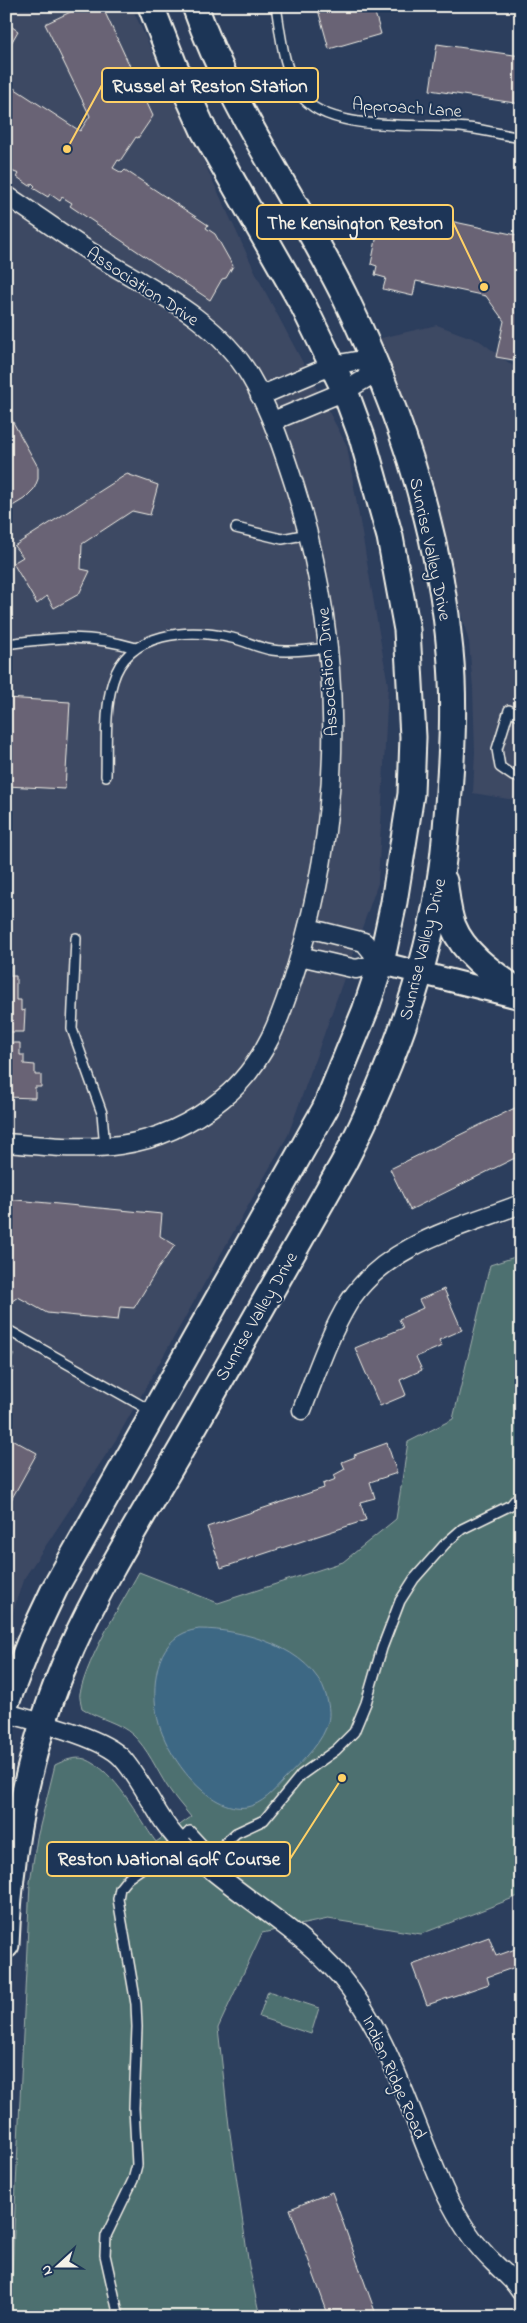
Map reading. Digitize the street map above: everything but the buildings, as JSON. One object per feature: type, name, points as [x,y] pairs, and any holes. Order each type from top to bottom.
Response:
[{"type":"main road","name":"Sunrise Valley Drive","points":[[6,1703],[31,1639],[51,1595],[325,1109],[365,1011],[381,963],[397,883],[410,794],[413,737],[407,630],[390,537],[362,437],[345,391],[303,305],[204,131],[174,65],[151,6]]},
{"type":"main road","name":"Sunrise Valley Drive","points":[[6,1945],[9,1890],[25,1790],[43,1724],[72,1646],[100,1591],[353,1144],[387,1070],[404,1024],[420,972],[442,868],[452,753],[452,682],[447,623],[433,543],[421,494],[403,434],[375,363],[344,296],[228,83],[195,6]]},
{"type":"main road","points":[[442,868],[453,926],[464,945],[481,963],[521,993]]},
{"type":"street","name":"Association Drive","points":[[6,194],[90,252],[194,315],[237,356],[272,421],[308,534],[321,595],[329,648],[333,725],[331,779],[320,867],[308,928],[282,1012],[269,1041],[253,1067],[230,1092],[200,1115],[167,1132],[130,1144],[105,1148],[69,1148],[6,1143]]},
{"type":"street","points":[[260,396],[333,366],[356,360],[375,363],[365,379],[345,391],[272,421]]},
{"type":"street","points":[[308,928],[364,942],[381,963]]},
{"type":"street","points":[[300,956],[356,968],[381,963],[521,998]]},
{"type":"street","points":[[302,1410],[338,1323],[350,1301],[367,1279],[383,1265],[422,1241],[521,1204]]},
{"type":"street","name":"Indian Ridge Road","points":[[6,1713],[99,1742],[114,1752],[128,1766],[162,1821],[185,1836],[209,1869],[302,1938],[352,1992],[385,2047],[450,2203],[474,2239],[494,2263],[511,2277],[521,2292]]},
{"type":"lane","name":"Approach Lane","points":[[276,6],[284,54],[293,82],[302,96],[323,113],[365,123],[468,128],[521,138]]},
{"type":"lane","points":[[236,528],[282,539],[308,534]]},
{"type":"lane","points":[[106,776],[110,689],[120,664],[136,648],[166,636],[198,633],[234,638],[273,650],[329,648]]},
{"type":"lane","points":[[6,644],[72,637],[112,640],[136,648]]},
{"type":"lane","points":[[521,716],[509,710],[497,750],[500,767],[513,776],[521,777]]},
{"type":"lane","points":[[76,938],[72,1029],[102,1113],[105,1148]]},
{"type":"lane","points":[[6,1329],[155,1413]]},
{"type":"lane","points":[[120,2317],[105,2255],[106,2236],[133,2180],[137,2165],[134,2108],[137,2026],[136,2004],[118,1899],[120,1888],[128,1878],[185,1836],[215,1858],[222,1846],[236,1833],[264,1820],[301,1775],[336,1750],[354,1732],[366,1703],[382,1648],[400,1602],[414,1579],[445,1544],[462,1529],[511,1504],[521,1493]]},
{"type":"shaded area","points":[[6,6],[131,6],[259,280],[347,446],[388,685],[378,883],[288,1135],[117,1438],[23,1580],[6,1634]]},
{"type":"shaded area","points":[[437,325],[480,341],[521,372],[521,801],[473,793],[475,752],[473,687],[469,642],[455,592],[440,514],[423,455],[405,401],[377,339]]},
{"type":"shaded area","points":[[199,1629],[254,1637],[291,1653],[306,1664],[318,1678],[326,1695],[329,1707],[329,1720],[318,1742],[272,1793],[263,1800],[247,1807],[232,1807],[218,1801],[204,1792],[192,1780],[171,1752],[156,1713],[156,1673],[165,1649],[173,1640],[186,1632]]},
{"type":"green space","points":[[521,1255],[521,1895],[421,1934],[328,1919],[262,1933],[218,2028],[229,2126],[249,2266],[260,2317],[10,2317],[30,1882],[37,1838],[55,1765],[77,1758],[85,1759],[96,1765],[106,1773],[125,1795],[156,1842],[191,1817],[170,1790],[147,1753],[133,1735],[82,1708],[80,1693],[90,1663],[114,1615],[139,1572],[218,1603],[343,1562],[396,1519],[408,1442],[453,1419],[490,1265]]},
{"type":"green space","points":[[268,1991],[319,2008],[311,2034],[259,2017]]},
{"type":"place","name":"Russel at Reston Station","points":[[67,149]]},
{"type":"place","name":"The Kensington Reston","points":[[484,287]]},
{"type":"place","name":"Reston National Golf Course","points":[[342,1778]]}]
